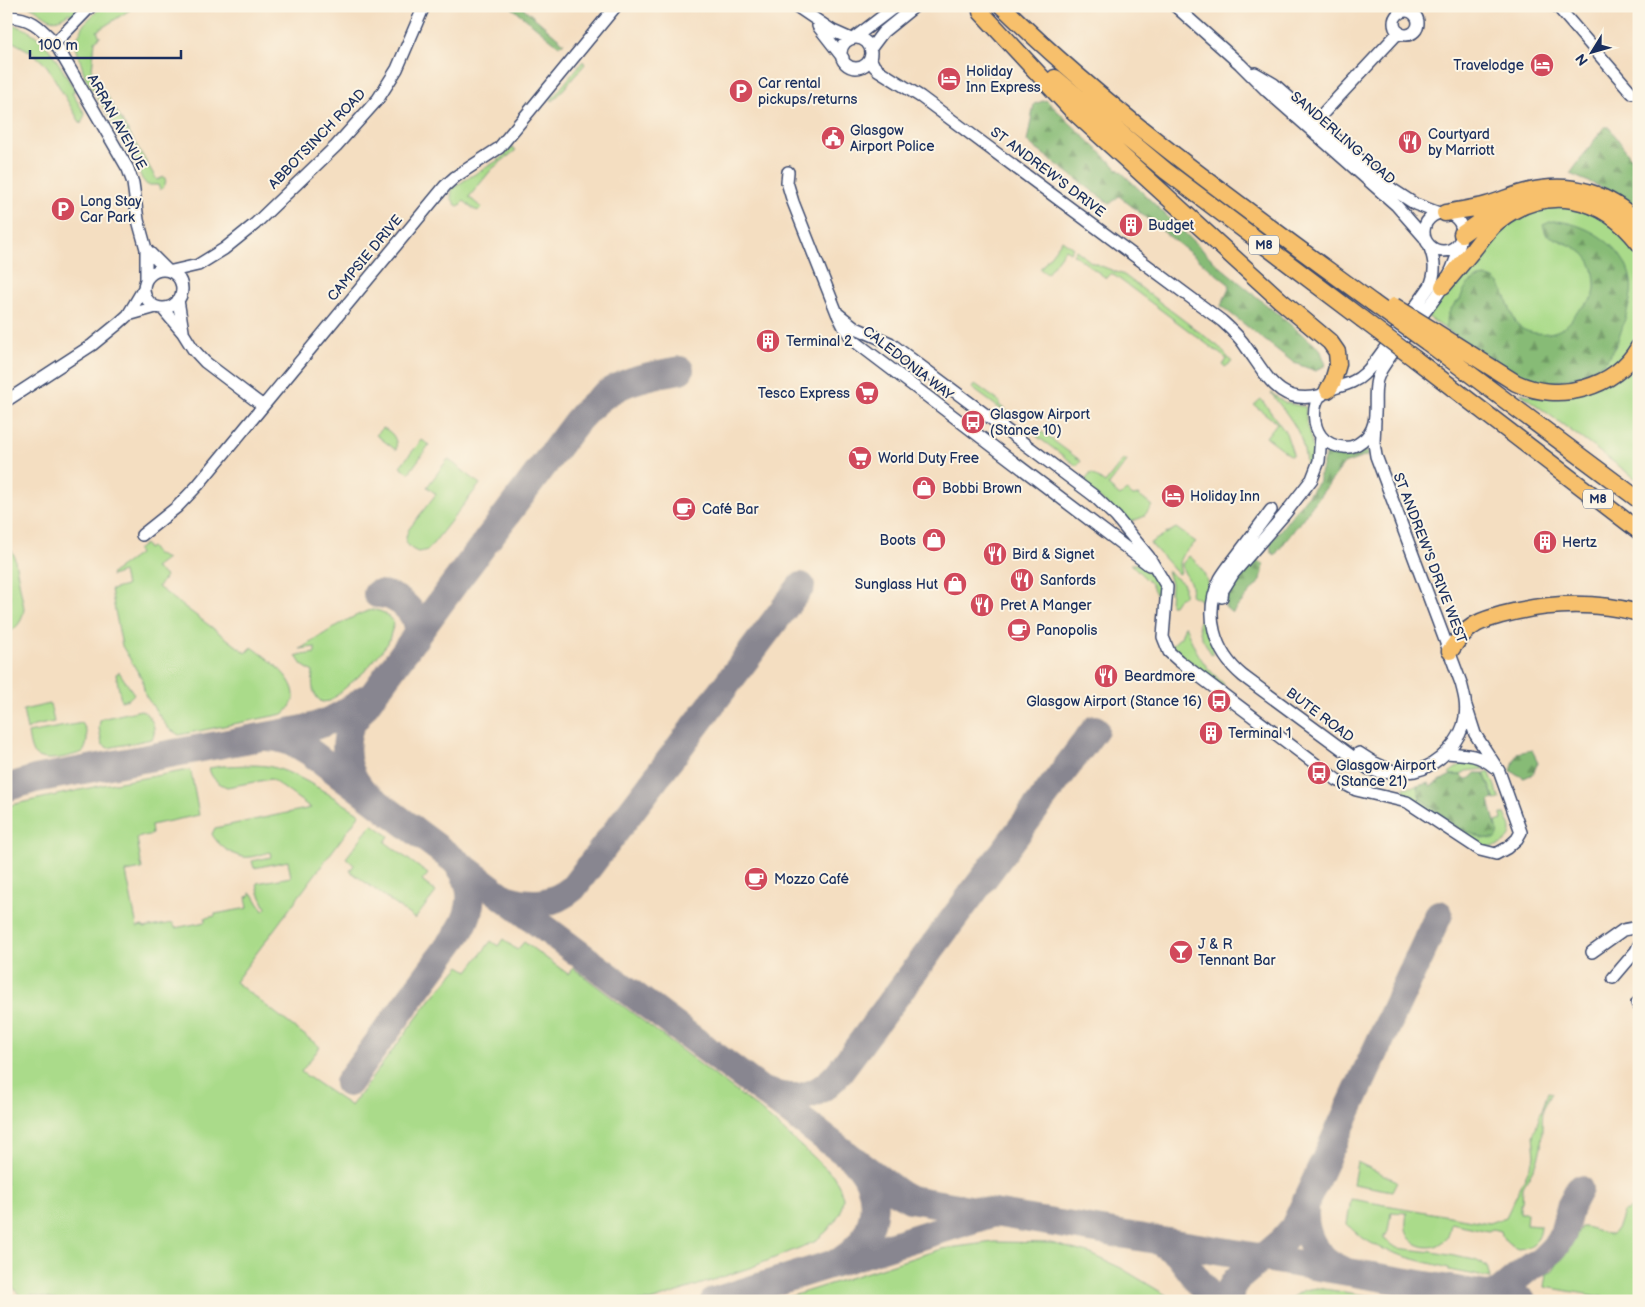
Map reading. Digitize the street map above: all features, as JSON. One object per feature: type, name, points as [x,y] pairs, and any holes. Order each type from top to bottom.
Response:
[{"type":"highway","name":"M8","points":[[1002,6],[1080,98],[1126,116],[1252,214],[1430,337],[1639,500]]},
{"type":"highway","name":"M8","points":[[978,9],[1166,171],[1639,531]]},
{"type":"highway","points":[[1080,98],[1253,276],[1330,342],[1337,352],[1338,364],[1333,381],[1325,393]]},
{"type":"highway","points":[[1442,213],[1485,206],[1530,191],[1565,188],[1596,194],[1628,212],[1639,223]]},
{"type":"highway","points":[[1461,238],[1488,217],[1526,204],[1560,199],[1589,204],[1601,209],[1620,222],[1639,244]]},
{"type":"highway","points":[[1443,286],[1490,229],[1503,218],[1526,204]]},
{"type":"highway","points":[[1430,337],[1526,388],[1552,392],[1581,389],[1606,379],[1629,360],[1639,347]]},
{"type":"highway","name":"M8","points":[[1556,466],[1639,525]]},
{"type":"highway","points":[[1450,652],[1460,637],[1471,627],[1484,620],[1517,611],[1580,605],[1606,607],[1639,613]]},
{"type":"street","points":[[55,43],[91,6]]},
{"type":"street","name":"ABBOTSINCH ROAD","points":[[182,286],[198,265],[224,249],[254,224],[336,146],[378,99],[397,69],[424,6]]},
{"type":"street","name":"CAMPSIE DRIVE","points":[[142,535],[177,507],[198,485],[445,186],[454,177],[499,148],[616,6]]},
{"type":"street","points":[[796,6],[823,31],[849,65],[859,67],[868,62],[870,53],[883,32],[915,6]]},
{"type":"street","points":[[843,58],[842,49],[847,41],[896,6]]},
{"type":"street","name":"SANDERLING ROAD","points":[[1175,6],[1240,64],[1270,94],[1396,205],[1424,237]]},
{"type":"street","points":[[1389,6],[1398,14]]},
{"type":"street","points":[[1557,6],[1636,97]]},
{"type":"street","points":[[1405,11],[1412,13],[1418,23],[1412,33],[1403,34],[1396,29],[1394,21],[1398,14],[1405,11]]},
{"type":"street","points":[[808,16],[834,31],[852,38],[865,40],[870,53]]},
{"type":"street","name":"ARRAN AVENUE","points":[[6,17],[20,17],[29,20],[55,43],[128,169],[133,183],[138,220],[146,249],[145,284]]},
{"type":"street","points":[[1315,122],[1399,32]]},
{"type":"street","name":"ST ANDREW'S DRIVE","points":[[870,53],[874,66],[878,70],[943,113],[1222,321],[1241,340],[1270,382],[1278,389],[1297,397],[1314,397],[1351,384],[1372,365],[1430,286],[1435,263],[1430,248]]},
{"type":"street","name":"SANDERLING ROAD","points":[[1240,64],[1274,84],[1392,189],[1415,204],[1442,213]]},
{"type":"street","points":[[788,172],[787,182],[837,313]]},
{"type":"street","points":[[1442,213],[1456,218],[1460,223],[1461,238],[1455,247],[1443,252],[1430,248],[1424,237],[1425,224],[1428,219],[1442,213]]},
{"type":"street","name":"ST ANDREW'S DRIVE WEST","points":[[1461,238],[1453,267],[1443,286],[1381,370],[1376,384],[1374,443],[1376,456],[1461,682],[1475,734],[1499,771],[1520,832]]},
{"type":"street","name":"ARRAN AVENUE","points":[[146,249],[169,270]]},
{"type":"street","name":"ABBOTSINCH ROAD","points":[[169,270],[198,265]]},
{"type":"street","points":[[6,401],[92,345],[128,315],[153,272],[169,270],[179,277],[182,291],[178,300],[171,306],[128,315]]},
{"type":"street","points":[[145,284],[147,299],[159,307],[183,333],[193,349],[205,362],[263,406]]},
{"type":"street","points":[[178,300],[183,333]]},
{"type":"street","name":"CALEDONIA WAY","points":[[837,313],[844,328],[858,345],[1131,550],[1162,579]]},
{"type":"street","name":"CALEDONIA WAY","points":[[837,313],[856,328],[890,343],[1093,495],[1116,517],[1149,557],[1167,587],[1163,637],[1170,652],[1179,661],[1337,780],[1356,790],[1406,802],[1480,850],[1496,854],[1507,848],[1517,839],[1520,832]]},
{"type":"street","points":[[1325,393],[1318,400],[1315,412],[1316,424],[1321,436],[1327,442],[1338,447],[1354,446],[1368,435],[1375,420]]},
{"type":"street","points":[[1235,664],[1221,630],[1219,614],[1223,590],[1233,574],[1280,520],[1312,478],[1319,461],[1321,436]]},
{"type":"street","points":[[1235,664],[1222,653],[1215,637],[1212,613],[1214,599],[1222,576],[1270,510]]},
{"type":"street","name":"BUTE ROAD","points":[[1235,664],[1362,756],[1395,772],[1415,771],[1426,767],[1446,753]]},
{"type":"street","name":"ST ANDREW'S DRIVE WEST","points":[[1446,753],[1461,731],[1465,721],[1466,706]]},
{"type":"street","points":[[1446,753],[1475,755],[1486,760],[1499,771]]},
{"type":"street","points":[[1592,952],[1623,930],[1639,927]]},
{"type":"street","points":[[1613,978],[1639,945]]},
{"type":"green space","points":[[29,6],[82,6],[72,16],[69,13],[53,19]]},
{"type":"green space","points":[[102,6],[136,6],[97,31],[100,37],[95,41],[92,70],[157,180],[164,177],[166,181],[160,190],[158,185],[147,185],[142,179],[133,157],[85,77],[75,43],[84,24]]},
{"type":"green space","points":[[510,6],[521,6],[564,43],[559,46]]},
{"type":"green space","points":[[6,24],[30,32],[48,48],[75,91],[72,93],[85,114],[81,124],[47,66],[33,53],[6,38]]},
{"type":"green space","points":[[583,61],[585,64],[552,101],[551,100]]},
{"type":"green space","points":[[1046,100],[1217,264],[1320,349],[1326,365],[1316,371],[1294,363],[1221,306],[1230,285],[1119,196],[1110,204],[1027,142],[1034,104]]},
{"type":"green space","points":[[1604,127],[1609,127],[1639,169],[1639,215],[1601,187],[1570,174]]},
{"type":"green space","points":[[512,147],[516,150],[492,169],[469,197],[482,208],[479,211],[475,210],[464,201],[459,206],[456,205],[451,198],[452,189],[502,158]]},
{"type":"green space","points":[[1571,205],[1609,221],[1636,248],[1639,254],[1639,337],[1620,361],[1583,383],[1538,385],[1445,329],[1427,316],[1485,239],[1533,207]]},
{"type":"green space","points":[[1552,221],[1577,225],[1602,238],[1612,247],[1621,257],[1627,268],[1631,281],[1631,296],[1617,342],[1613,351],[1603,363],[1588,372],[1566,379],[1535,383],[1522,380],[1445,329],[1453,306],[1460,300],[1467,286],[1479,278],[1489,277],[1496,281],[1501,287],[1516,322],[1521,328],[1535,333],[1557,331],[1566,325],[1588,303],[1595,291],[1594,272],[1591,263],[1586,256],[1573,246],[1546,234],[1543,225]]},
{"type":"green space","points":[[1062,240],[1073,248],[1070,252],[1065,249],[1047,274],[1040,269]]},
{"type":"green space","points":[[1076,250],[1091,262],[1124,275],[1219,347],[1232,362],[1225,367],[1223,365],[1227,359],[1111,273],[1106,278],[1073,254]]},
{"type":"green space","points":[[1639,358],[1639,481],[1520,393],[1543,398]]},
{"type":"green space","points":[[975,384],[1000,402],[999,405],[1015,417],[1014,419],[972,388]]},
{"type":"green space","points":[[1271,393],[1286,403],[1306,407],[1313,451],[1310,466],[1306,464],[1299,433]]},
{"type":"green space","points":[[1261,399],[1286,433],[1293,454],[1291,456],[1266,437],[1277,423],[1254,405]]},
{"type":"green space","points":[[383,428],[394,437],[396,450],[376,435]]},
{"type":"green space","points":[[1039,430],[1081,461],[1077,466],[1035,435]]},
{"type":"green space","points":[[422,440],[429,445],[409,473],[400,466]]},
{"type":"green space","points":[[1364,451],[1369,455],[1344,464],[1275,555],[1271,552],[1270,543],[1319,481],[1326,453],[1350,457]]},
{"type":"green space","points":[[448,459],[480,484],[428,550],[418,552],[408,546],[406,540],[407,533],[436,494],[427,487]]},
{"type":"green space","points":[[1123,460],[1127,461],[1108,486],[1120,496],[1126,490],[1133,496],[1138,495],[1152,506],[1143,517],[1127,523],[1083,483],[1091,473],[1105,483]]},
{"type":"green space","points":[[1176,528],[1196,542],[1182,555],[1179,563],[1181,572],[1178,574],[1150,543]]},
{"type":"green space","points":[[145,544],[148,549],[151,547],[156,554],[167,559],[155,568],[166,576],[158,587],[246,653],[252,647],[274,664],[289,680],[293,688],[294,697],[290,706],[283,714],[179,735],[168,728],[145,695],[142,679],[122,646],[111,590],[126,586],[123,572],[111,576],[112,573],[139,554],[137,550]]},
{"type":"green space","points":[[11,550],[14,555],[24,608],[20,621],[11,631],[6,615],[6,602],[11,599],[8,593],[6,574]]},
{"type":"green space","points":[[1189,556],[1200,566],[1206,578],[1209,592],[1209,607],[1191,595],[1191,585],[1182,564]]},
{"type":"green space","points":[[1255,560],[1264,564],[1261,580],[1232,613],[1225,607],[1229,593],[1236,581]]},
{"type":"green space","points":[[1131,564],[1138,564],[1156,580],[1162,596],[1162,604],[1151,584]]},
{"type":"green space","points":[[1167,571],[1184,584],[1184,596],[1178,599],[1174,605],[1170,605],[1171,584]]},
{"type":"green space","points":[[372,610],[379,611],[394,623],[388,643],[366,670],[330,701],[322,702],[314,692],[313,672],[302,665],[296,656],[315,653],[315,647],[300,649],[345,621]]},
{"type":"green space","points":[[1202,617],[1208,618],[1214,645],[1212,655],[1201,636],[1198,623]]},
{"type":"green space","points":[[1185,625],[1200,657],[1210,671],[1224,684],[1223,686],[1182,656],[1172,645],[1181,637]]},
{"type":"green space","points":[[119,672],[134,694],[129,699],[121,701],[116,674]]},
{"type":"green space","points":[[50,704],[54,722],[34,726],[27,730],[23,710]]},
{"type":"green space","points":[[141,710],[148,715],[153,723],[154,735],[152,739],[108,748],[102,744],[99,728],[100,720]]},
{"type":"green space","points":[[82,723],[87,737],[83,752],[50,759],[37,757],[33,753],[28,733]]},
{"type":"green space","points":[[1532,750],[1538,762],[1533,774],[1524,778],[1511,771],[1517,753]]},
{"type":"green space","points":[[1472,762],[1486,769],[1466,771],[1461,775],[1451,775],[1449,773],[1463,763]]},
{"type":"green space","points":[[256,765],[276,768],[308,782],[360,814],[235,982],[320,1047],[301,1072],[351,1106],[431,999],[460,966],[468,971],[491,941],[498,946],[503,939],[517,950],[524,942],[568,974],[573,968],[759,1109],[833,1175],[843,1198],[841,1211],[835,1221],[814,1242],[752,1267],[651,1301],[60,1301],[32,1295],[22,1298],[6,1279],[6,806],[103,785],[189,770],[191,772],[199,815],[151,825],[152,834],[137,838],[142,869],[126,872],[137,927],[143,926],[144,928],[173,923],[175,928],[205,922],[205,918],[215,916],[215,914],[248,908],[246,897],[250,896],[250,893],[253,894],[263,911],[266,908],[259,893],[257,883],[291,877],[288,861],[254,868],[252,861],[271,857],[270,852],[250,857],[239,856],[223,847],[212,834],[215,828],[311,808],[271,779],[227,787],[217,782],[209,768]]},
{"type":"green space","points":[[1489,771],[1500,799],[1495,800],[1484,773]]},
{"type":"green space","points":[[1475,773],[1484,773],[1494,799],[1489,801],[1498,833],[1495,839],[1482,838],[1459,828],[1420,798],[1417,786],[1429,783],[1430,786],[1451,775],[1461,775],[1469,779]]},
{"type":"green space","points":[[1417,786],[1420,798],[1459,828],[1482,838],[1498,833],[1496,822],[1502,820],[1501,814],[1505,814],[1510,824],[1511,834],[1507,840],[1494,847],[1478,844],[1408,797],[1403,788]]},
{"type":"green space","points":[[372,824],[389,836],[385,842],[428,874],[422,881],[436,892],[415,919],[350,871],[354,865],[346,858]]},
{"type":"green space","points":[[1548,1092],[1552,1093],[1543,1109],[1541,1148],[1537,1162],[1523,1187],[1522,1203],[1520,1204],[1520,1213],[1527,1213],[1526,1225],[1541,1226],[1541,1231],[1535,1242],[1528,1247],[1518,1249],[1506,1242],[1501,1231],[1493,1229],[1488,1231],[1451,1223],[1448,1235],[1444,1241],[1429,1247],[1418,1245],[1413,1242],[1407,1233],[1407,1213],[1391,1212],[1388,1231],[1384,1239],[1397,1248],[1433,1252],[1475,1260],[1487,1266],[1490,1278],[1449,1270],[1449,1268],[1394,1253],[1368,1241],[1347,1224],[1351,1199],[1489,1223],[1506,1217],[1535,1156],[1533,1136]]},
{"type":"green space","points":[[1357,1162],[1397,1181],[1392,1191],[1353,1184]]},
{"type":"green space","points":[[1639,1209],[1639,1301],[1626,1301],[1545,1287],[1547,1274],[1553,1271],[1581,1227],[1612,1234],[1617,1230],[1623,1212]]},
{"type":"green space","points":[[994,1242],[1051,1243],[1091,1254],[1121,1268],[1176,1301],[776,1301],[941,1249]]},
{"type":"green space","points":[[1317,1288],[1404,1301],[1287,1301],[1304,1290]]},
{"type":"taxiway","points":[[361,789],[352,774],[347,759],[346,751],[350,726],[577,421],[600,399],[623,385],[649,376],[680,370]]},
{"type":"taxiway","points":[[508,899],[525,903],[550,901],[573,888],[801,586]]},
{"type":"taxiway","points":[[377,594],[383,594],[396,599],[412,613],[417,626],[415,638]]},
{"type":"taxiway","points":[[6,788],[35,779],[304,729],[336,717],[364,699]]},
{"type":"taxiway","points":[[767,1092],[787,1097],[805,1096],[821,1089],[837,1075],[1095,729]]},
{"type":"taxiway","points":[[265,737],[288,741],[310,752],[897,1192],[910,1199],[1522,1301]]},
{"type":"taxiway","points":[[348,1083],[463,926],[469,907],[470,889],[456,862]]},
{"type":"taxiway","points":[[1229,1301],[1231,1288],[1236,1280],[1282,1241],[1294,1227],[1439,914]]},
{"type":"taxiway","points":[[843,1259],[863,1240],[873,1215],[872,1189],[859,1165]]},
{"type":"taxiway","points":[[1487,1295],[1496,1294],[1501,1291],[1531,1266],[1541,1261],[1554,1248],[1563,1234],[1571,1204],[1579,1189]]},
{"type":"taxiway","points":[[1306,1203],[1306,1225],[1312,1244],[1325,1259],[1343,1270]]},
{"type":"taxiway","points":[[714,1301],[988,1215]]},
{"type":"taxiway","points":[[1160,1242],[1177,1253],[1214,1301]]},
{"type":"place","name":"Travelodge","points":[[1542,65]]},
{"type":"place","name":"Holiday Inn Express","points":[[949,79]]},
{"type":"place","name":"Car rental pickups/returns","points":[[741,91]]},
{"type":"place","name":"Glasgow Airport Police","points":[[833,138]]},
{"type":"place","name":"Courtyard by Marriott","points":[[1410,142]]},
{"type":"place","name":"Long Stay Car Park","points":[[63,209]]},
{"type":"place","name":"Budget","points":[[1131,225]]},
{"type":"place","name":"Terminal 2","points":[[768,341]]},
{"type":"place","name":"Tesco Express","points":[[867,393]]},
{"type":"place","name":"Glasgow Airport (Stance 10)","points":[[973,422]]},
{"type":"place","name":"World Duty Free","points":[[860,458]]},
{"type":"place","name":"Bobbi Brown","points":[[924,488]]},
{"type":"place","name":"Holiday Inn","points":[[1173,496]]},
{"type":"place","name":"Café Bar","points":[[684,509]]},
{"type":"place","name":"Boots","points":[[934,540]]},
{"type":"place","name":"Hertz","points":[[1545,542]]},
{"type":"place","name":"Bird & Signet","points":[[995,554]]},
{"type":"place","name":"Sanfords","points":[[1022,580]]},
{"type":"place","name":"Sunglass Hut","points":[[955,584]]},
{"type":"place","name":"Pret A Manger","points":[[982,605]]},
{"type":"place","name":"Panopolis","points":[[1019,630]]},
{"type":"place","name":"Beardmore","points":[[1106,676]]},
{"type":"place","name":"Glasgow Airport (Stance 16)","points":[[1219,701]]},
{"type":"place","name":"Terminal 1","points":[[1211,733]]},
{"type":"place","name":"Glasgow Airport (Stance 21)","points":[[1319,773]]},
{"type":"place","name":"Mozzo Café","points":[[756,879]]},
{"type":"place","name":"J & R Tennant Bar","points":[[1181,952]]}]
